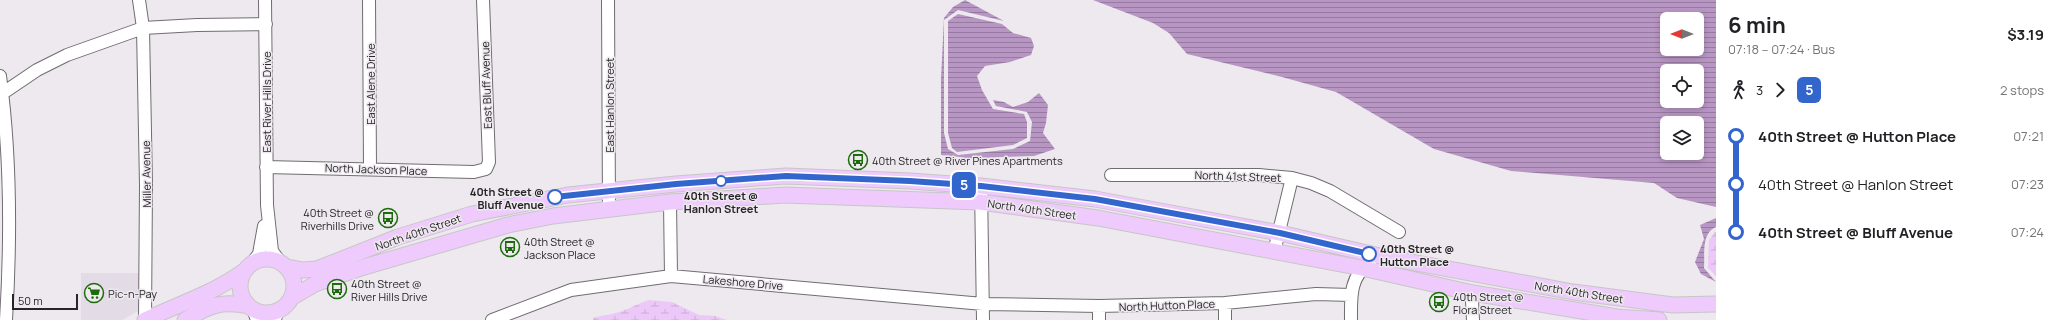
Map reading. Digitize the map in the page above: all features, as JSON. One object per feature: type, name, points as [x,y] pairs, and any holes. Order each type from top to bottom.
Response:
[{"type":"main road","name":"North 40th Street","points":[[283,264],[303,270],[322,268],[398,237],[472,214],[568,195],[610,190],[786,176],[910,181],[981,186],[1095,199],[1280,233],[1384,257],[1573,292],[1673,305],[1716,304]]},
{"type":"main road","points":[[785,194],[786,176]]},
{"type":"main road","name":"North 40th Street","points":[[291,298],[316,284],[508,225],[553,216],[670,202],[785,194],[980,202],[1098,218],[1362,268],[1473,293],[1617,317],[1659,320]]},
{"type":"main road","points":[[145,320],[218,288],[248,267],[267,258],[283,264],[292,275],[294,284],[291,298],[276,315],[253,312],[232,303],[212,305],[185,320]]},
{"type":"main road","points":[[248,267],[241,279],[240,289],[242,297],[253,312]]},
{"type":"street","name":"Miller Avenue","points":[[139,0],[143,28],[146,185],[145,320]]},
{"type":"street","name":"East River Hills Drive","points":[[265,0],[267,205],[272,251],[283,264]]},
{"type":"street","name":"East Alene Drive","points":[[369,0],[370,168]]},
{"type":"street","name":"East Bluff Avenue","points":[[484,0],[488,162],[486,169]]},
{"type":"street","name":"East Hanlon Street","points":[[608,0],[609,209]]},
{"type":"street","points":[[1,91],[67,55],[143,28],[197,25],[266,24]]},
{"type":"street","points":[[0,76],[9,178],[10,256],[6,320]]},
{"type":"street","name":"North Jackson Place","points":[[266,167],[370,168],[474,172],[486,169]]},
{"type":"street","name":"North 41st Street","points":[[1111,176],[1260,175],[1292,178],[1311,183],[1330,191],[1400,232]]},
{"type":"street","points":[[1274,252],[1280,233],[1292,178]]},
{"type":"street","points":[[981,186],[980,202],[983,320]]},
{"type":"street","points":[[670,202],[671,276]]},
{"type":"street","name":"East River Hills Drive","points":[[248,267],[259,254],[267,205]]},
{"type":"street","points":[[1351,320],[1351,295],[1356,279],[1362,268],[1384,257]]},
{"type":"street","name":"Lakeshore Drive","points":[[492,320],[571,290],[671,276],[983,304]]},
{"type":"street","points":[[1473,293],[1473,320]]},
{"type":"street","name":"North Hutton Place","points":[[983,304],[1099,306],[1225,303],[1316,294],[1351,295]]},
{"type":"street","points":[[1225,303],[1225,320]]},
{"type":"street","points":[[1099,306],[1099,320]]},
{"type":"shaded area","points":[[965,0],[1004,21],[958,10],[944,20],[944,133],[948,149],[958,155],[1013,149],[1030,141],[1032,122],[1027,112],[996,106],[993,100],[1004,102],[1013,107],[1028,102],[1039,93],[1048,105],[1043,133],[1055,149],[1034,156],[969,158],[941,155],[941,79],[944,18],[953,7]]},
{"type":"shaded area","points":[[1093,0],[1716,0],[1716,207],[1677,198],[1654,183],[1511,171],[1434,149],[1336,92],[1187,54],[1169,33],[1153,23]]},
{"type":"shaded area","points":[[958,14],[1002,24],[1013,33],[1031,38],[1034,46],[1031,55],[1010,62],[985,66],[977,76],[982,90],[993,109],[1024,114],[1027,122],[1027,138],[1013,145],[957,152],[952,148],[948,133],[948,21]]},
{"type":"shaded area","points":[[1716,218],[1716,227],[1711,230],[1706,239],[1704,268],[1716,282],[1701,274],[1695,262],[1704,239],[1700,225]]},
{"type":"shaded area","points":[[81,273],[140,273],[138,311],[122,320],[81,320]]},
{"type":"green space","points":[[1715,232],[1716,276],[1708,268],[1709,240]]},
{"type":"green space","points":[[649,300],[672,302],[699,315],[715,316],[727,320],[593,320],[593,318],[618,312]]},
{"type":"bus line","name":"5","points":[[555,197],[676,184],[786,176],[910,181],[981,186],[1095,199],[1280,233],[1369,254]]},
{"type":"place","name":"40th Street @ River Pines Apartments","points":[[858,160]]},
{"type":"place","name":"40th Street @ Hanlon Street","points":[[721,181]]},
{"type":"place","name":"40th Street @ Bluff Avenue","points":[[555,197]]},
{"type":"place","name":"40th Street @ Riverhills Drive","points":[[388,218]]},
{"type":"place","name":"40th Street @ Jackson Place","points":[[510,247]]},
{"type":"place","name":"40th Street @ Hutton Place","points":[[1369,254]]},
{"type":"place","name":"40th Street @ River Hills Drive","points":[[337,289]]},
{"type":"place","name":"Pic-n-Pay","points":[[94,293]]},
{"type":"place","name":"40th Street @ Flora Street","points":[[1439,302]]}]
